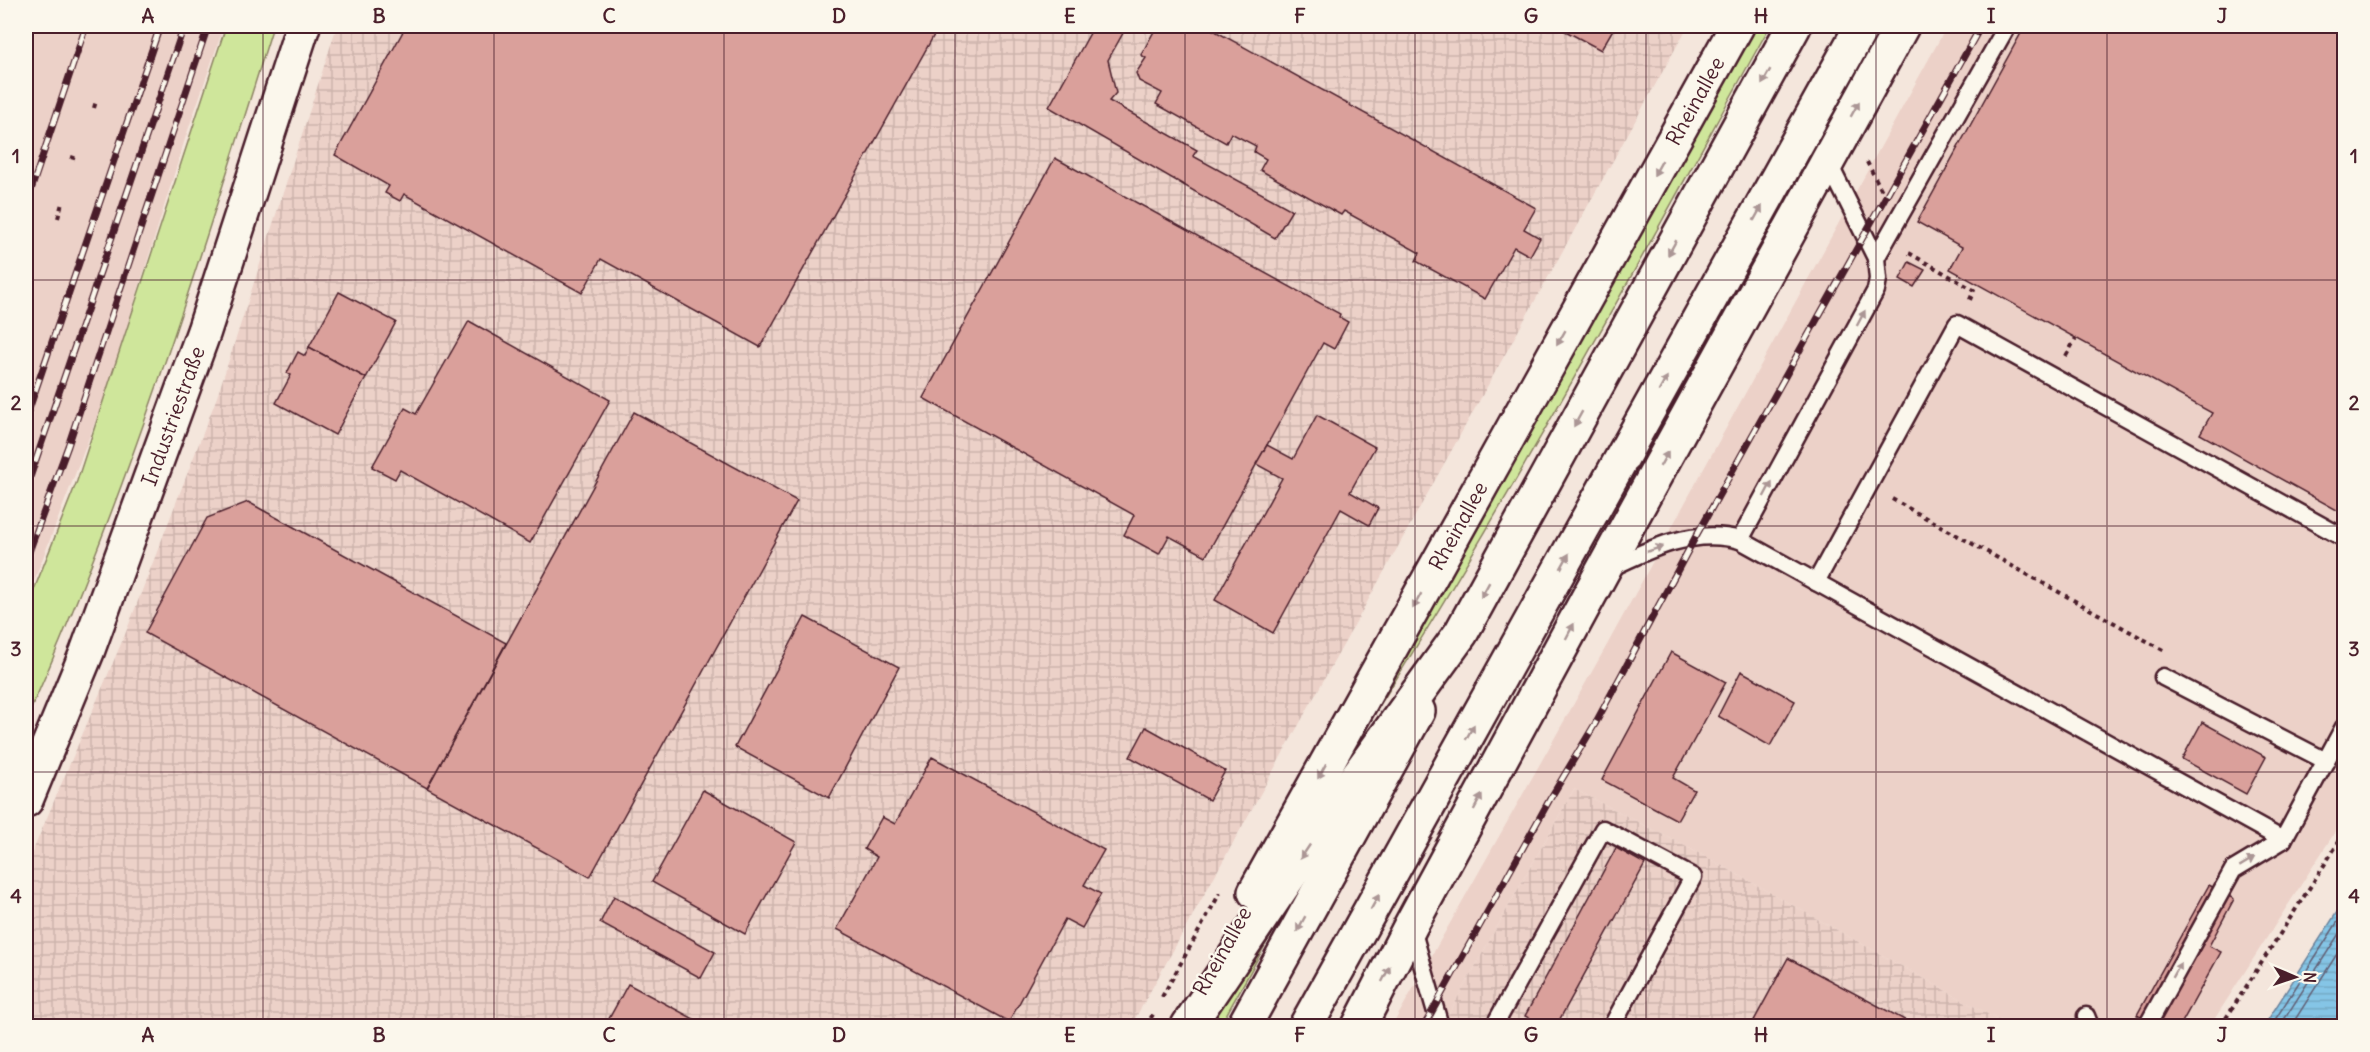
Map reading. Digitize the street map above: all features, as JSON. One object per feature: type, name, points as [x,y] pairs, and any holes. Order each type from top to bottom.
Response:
[{"type":"street","name":"Industriestraße","points":[[26,800],[87,652],[204,331],[303,26]]},
{"type":"street","name":"Rheinallee","points":[[1180,1026],[1737,26]]},
{"type":"street","name":"Rheinallee","points":[[1244,1026],[1794,26]]},
{"type":"street","points":[[1306,1026],[1862,26]]},
{"type":"street","points":[[1359,1026],[1411,925],[1602,572],[1902,26]]},
{"type":"street","name":"Rheinallee","points":[[1188,1026],[1348,789],[1461,633]]},
{"type":"street","points":[[1318,1026],[1353,943]]},
{"type":"lane","points":[[1876,258],[2007,26]]},
{"type":"lane","points":[[1740,540],[1875,290],[1878,279],[1876,258],[1827,160]]},
{"type":"lane","points":[[1816,582],[1957,324],[2344,538]]},
{"type":"lane","points":[[1602,572],[1641,553],[1696,536],[1725,536],[1740,540],[2283,840]]},
{"type":"lane","points":[[2163,677],[2326,761]]},
{"type":"lane","points":[[2147,1026],[2233,870],[2283,840],[2344,728]]},
{"type":"lane","points":[[1494,1026],[1603,829],[1693,877],[1612,1026]]},
{"type":"lane","points":[[1411,925],[1440,1026]]},
{"type":"path","points":[[94,108],[96,101]]},
{"type":"path","points":[[71,157],[77,159]]},
{"type":"path","points":[[58,218],[62,203]]},
{"type":"path","points":[[1868,486],[2165,651]]},
{"type":"path","points":[[2220,1026],[2344,834]]},
{"type":"path","points":[[1146,1026],[1212,907]]},
{"type":"shaded area","points":[[26,26],[224,26],[185,139],[107,391],[26,602]]},
{"type":"shaded area","points":[[337,26],[1688,26],[1131,1026],[26,1026],[26,867],[126,632],[217,397]]},
{"type":"shaded area","points":[[1947,26],[2344,26],[2344,818],[2210,1026],[2009,1026],[1708,858],[1574,789],[1442,1026],[1392,1026],[1607,645]]},
{"type":"shaded area","points":[[1574,789],[1708,858],[2009,1026],[1442,1026]]},
{"type":"green space","points":[[226,26],[273,26],[160,377],[97,550],[26,720],[26,610],[77,481]]},
{"type":"green space","points":[[1753,26],[1770,26],[1515,481],[1352,749]]},
{"type":"green space","points":[[1312,861],[1220,1026],[1203,1026]]},
{"type":"water","points":[[2344,901],[2344,1026],[2264,1026]]},
{"type":"building","points":[[406,26],[939,26],[760,347],[601,259],[582,293],[404,194],[400,201],[385,193],[389,186],[335,155]]},
{"type":"building","points":[[1094,26],[1127,26],[1108,60],[1116,93],[1109,101],[1197,150],[1193,156],[1292,210],[1275,238],[1049,107]]},
{"type":"building","points":[[1157,26],[1167,31],[1170,26],[1206,26],[1536,208],[1524,229],[1540,238],[1530,256],[1514,247],[1485,299],[1416,261],[1420,253],[1344,211],[1341,215],[1260,170],[1266,159],[1254,152],[1256,146],[1231,133],[1226,143],[1156,104],[1162,93],[1139,81],[1136,73],[1146,58],[1141,55]]},
{"type":"building","points":[[1556,26],[1615,26],[1601,50]]},
{"type":"building","points":[[2025,26],[2344,26],[2344,514],[2200,434],[2212,413],[1950,269],[1962,247],[1917,222]]},
{"type":"building","points":[[1055,158],[1340,314],[1339,317],[1348,322],[1334,349],[1323,343],[1206,556],[1169,536],[1159,554],[1124,535],[1134,515],[923,398]]},
{"type":"building","points":[[1909,262],[1925,270],[1914,287],[1900,279]]},
{"type":"building","points":[[339,292],[396,322],[366,378],[309,347]]},
{"type":"building","points":[[469,321],[610,400],[530,543],[400,470],[395,479],[372,467],[405,408],[416,414]]},
{"type":"building","points":[[309,347],[366,378],[335,435],[276,403],[291,375],[287,373],[298,352],[305,356]]},
{"type":"building","points":[[634,412],[797,501],[590,877],[427,788]]},
{"type":"building","points":[[1317,415],[1375,447],[1350,492],[1378,508],[1369,525],[1341,509],[1273,633],[1215,600],[1282,478],[1256,464],[1267,445],[1293,459]]},
{"type":"building","points":[[248,502],[506,643],[427,788],[145,633],[207,518]]},
{"type":"building","points":[[805,617],[899,667],[829,798],[735,747]]},
{"type":"building","points":[[1671,652],[1726,682],[1673,778],[1694,790],[1677,820],[1602,780]]},
{"type":"building","points":[[1741,671],[1795,701],[1770,746],[1718,716]]},
{"type":"building","points":[[2202,722],[2266,757],[2246,794],[2182,759]]},
{"type":"building","points":[[1146,727],[1225,771],[1209,800],[1130,757]]},
{"type":"building","points":[[932,757],[1104,850],[1084,885],[1101,894],[1082,928],[1065,919],[1009,1022],[837,929],[877,857],[864,849],[882,817],[895,824]]},
{"type":"building","points":[[703,790],[796,842],[745,934],[652,882]]},
{"type":"building","points":[[1616,848],[1645,864],[1556,1026],[1544,1026],[1525,1016]]},
{"type":"building","points":[[2209,885],[2234,899],[2209,946],[2221,952],[2180,1026],[2158,1026],[2137,1015]]},
{"type":"building","points":[[614,896],[715,952],[701,978],[600,923]]},
{"type":"building","points":[[1788,958],[1916,1026],[1751,1026]]},
{"type":"building","points":[[628,984],[707,1026],[605,1026]]},
{"type":"railway","points":[[26,205],[86,26]]},
{"type":"railway","points":[[26,418],[160,26]]},
{"type":"railway","points":[[26,489],[184,26]]},
{"type":"railway","points":[[26,560],[68,446],[208,26]]},
{"type":"railway","points":[[1424,1026],[1550,799],[1595,724],[1696,536],[1981,26]]}]
